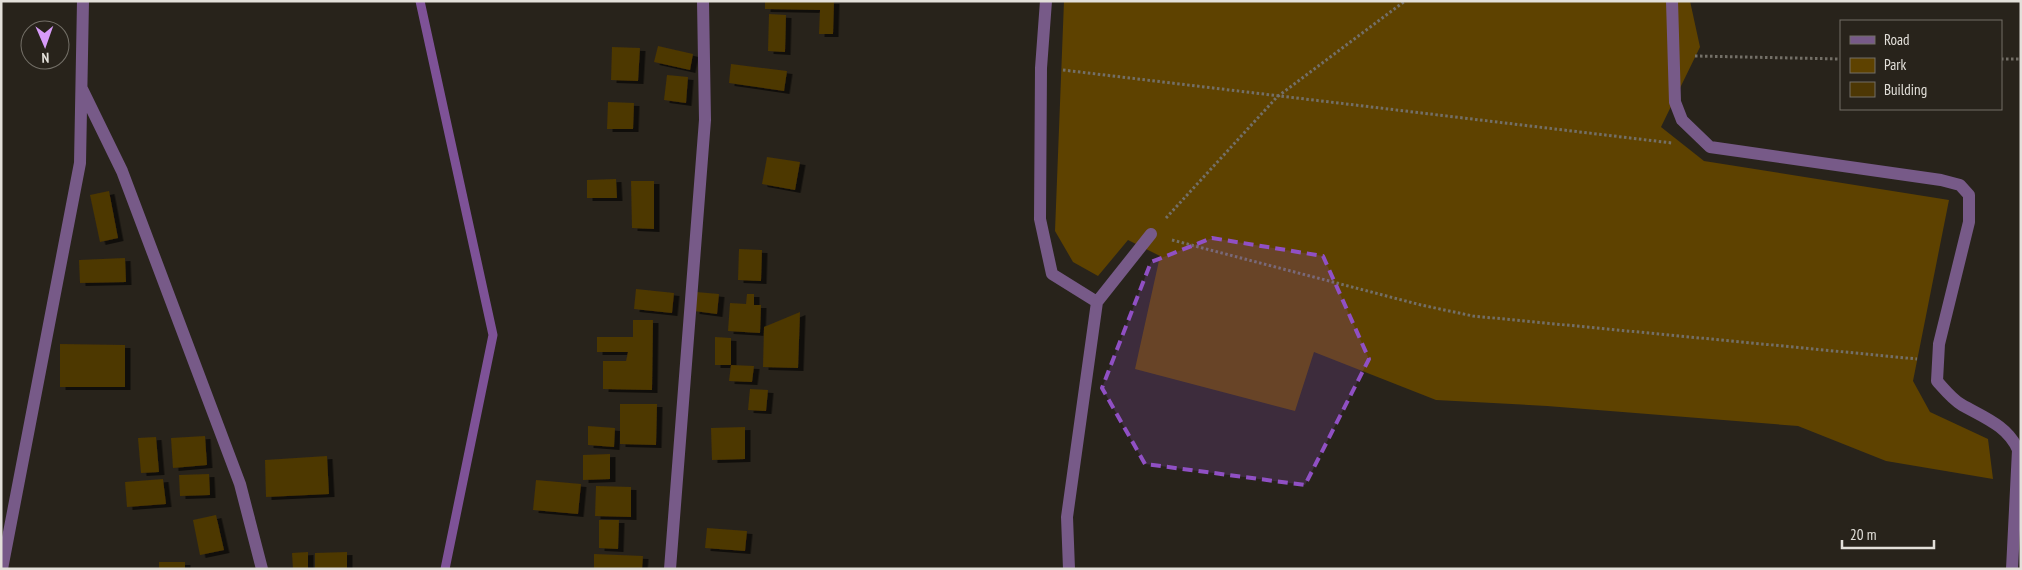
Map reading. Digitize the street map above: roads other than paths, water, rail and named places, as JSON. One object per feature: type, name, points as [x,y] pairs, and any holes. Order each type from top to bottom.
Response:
[{"type":"street","points":[[2,569],[80,163],[83,1]]},
{"type":"street","points":[[670,569],[705,120],[703,1]]},
{"type":"street","points":[[1046,1],[1041,68],[1040,219],[1052,274],[1097,302]]},
{"type":"street","points":[[1672,1],[1675,102],[1682,120],[1710,147],[1960,185],[1969,195],[1969,222],[1937,361],[1937,381],[1948,394],[1961,404],[1991,420],[2014,439],[2018,450],[2012,569]]},
{"type":"street","points":[[81,87],[122,171],[240,484],[262,569]]},
{"type":"street","points":[[1069,569],[1067,517],[1097,302],[1151,234]]},
{"type":"waterway","points":[[420,1],[493,335],[445,569]]}]
